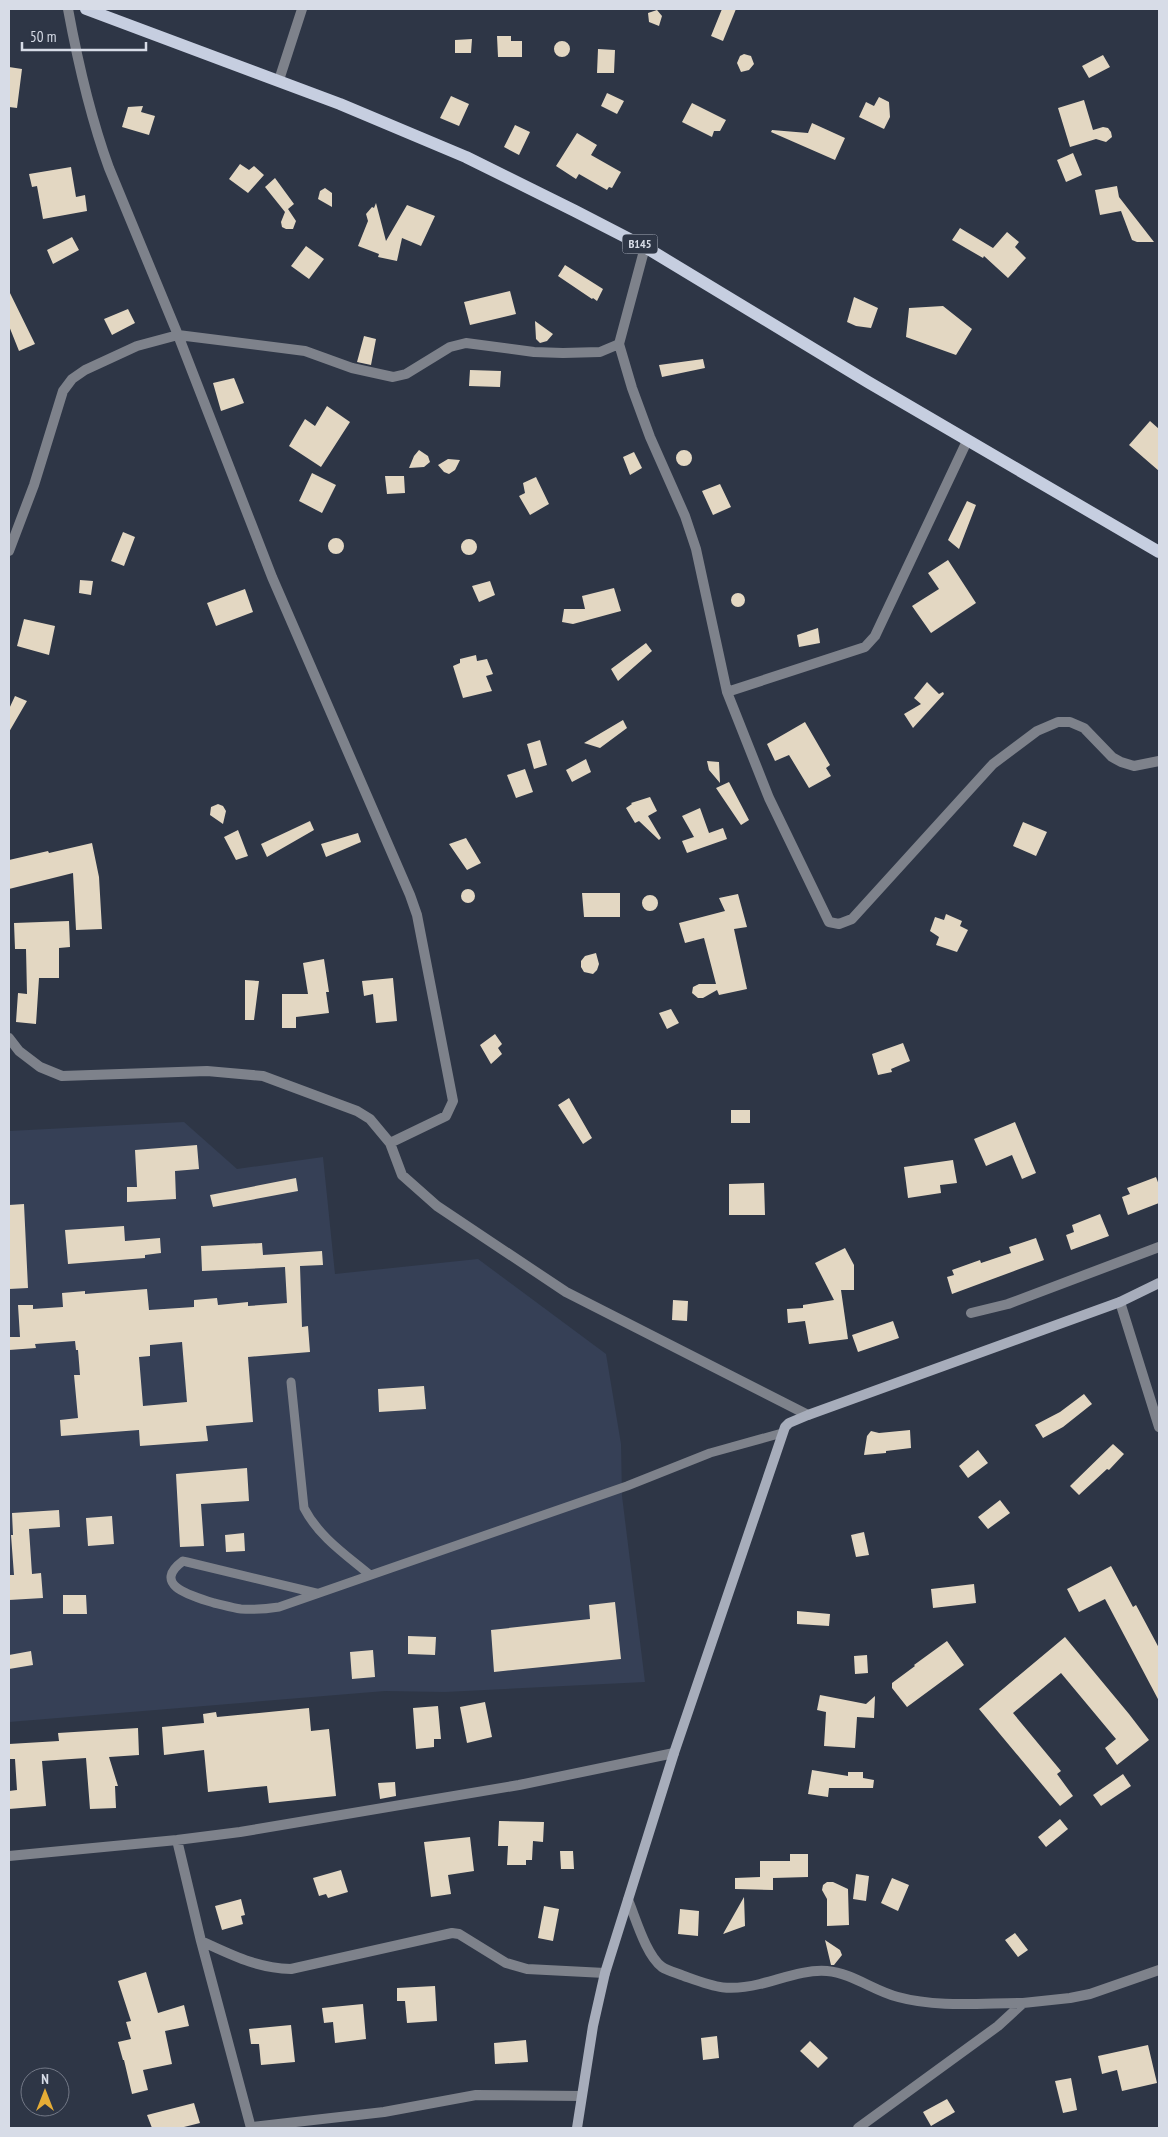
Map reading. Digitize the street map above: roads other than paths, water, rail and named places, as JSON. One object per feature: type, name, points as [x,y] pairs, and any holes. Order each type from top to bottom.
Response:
[{"type":"main road","name":"B145","points":[[86,9],[279,80],[466,157],[645,247],[967,441],[1159,552]]},
{"type":"street","points":[[68,9],[82,81],[99,140],[178,335],[272,577],[417,915],[453,1101],[446,1116],[390,1143]]},
{"type":"street","points":[[279,80],[302,9]]},
{"type":"street","points":[[645,247],[619,344],[632,388],[650,437],[685,516],[696,549],[728,692],[769,798],[829,922],[839,924],[852,919],[993,764],[1037,731],[1058,722],[1070,722],[1084,728],[1112,757],[1120,762],[1134,766],[1159,762]]},
{"type":"street","points":[[9,551],[34,484],[63,391],[72,379],[137,346],[178,335],[305,351],[352,368],[393,377],[406,374],[450,347],[466,343],[534,352],[563,353],[600,352],[619,344]]},
{"type":"street","points":[[728,692],[865,647],[875,636],[967,441]]},
{"type":"street","points":[[9,1038],[19,1051],[40,1067],[62,1076],[207,1071],[263,1076],[357,1111],[370,1119],[390,1143],[402,1175],[437,1206],[566,1292],[808,1415]]},
{"type":"street","points":[[971,1313],[1008,1304],[1159,1247]]},
{"type":"street","points":[[577,2128],[581,2096],[605,1973],[674,1753],[782,1432],[789,1423],[808,1415],[1120,1302],[1159,1283]]},
{"type":"street","points":[[1120,1302],[1159,1427]]},
{"type":"street","points":[[9,1856],[240,1832],[520,1785],[674,1753]]},
{"type":"street","points":[[177,1840],[201,1941],[251,2128],[384,2112],[476,2095],[581,2096]]},
{"type":"street","points":[[628,1900],[645,1941],[653,1956],[663,1968],[716,1988],[732,1990],[811,1972],[826,1971],[838,1973],[897,1997],[916,2001],[940,2003],[1023,2003],[1083,1995],[1159,1970]]},
{"type":"street","points":[[201,1941],[250,1963],[270,1968],[291,1969],[452,1933],[459,1934],[506,1963],[527,1969],[605,1973]]},
{"type":"street","points":[[862,2127],[998,2026],[1023,2003]]},
{"type":"lane","points":[[291,1382],[304,1508],[311,1522],[325,1537],[370,1575]]},
{"type":"lane","points":[[316,1593],[183,1561],[177,1566],[172,1577],[174,1585],[190,1596],[238,1609],[259,1610],[279,1607],[627,1486],[710,1454],[782,1432]]}]
